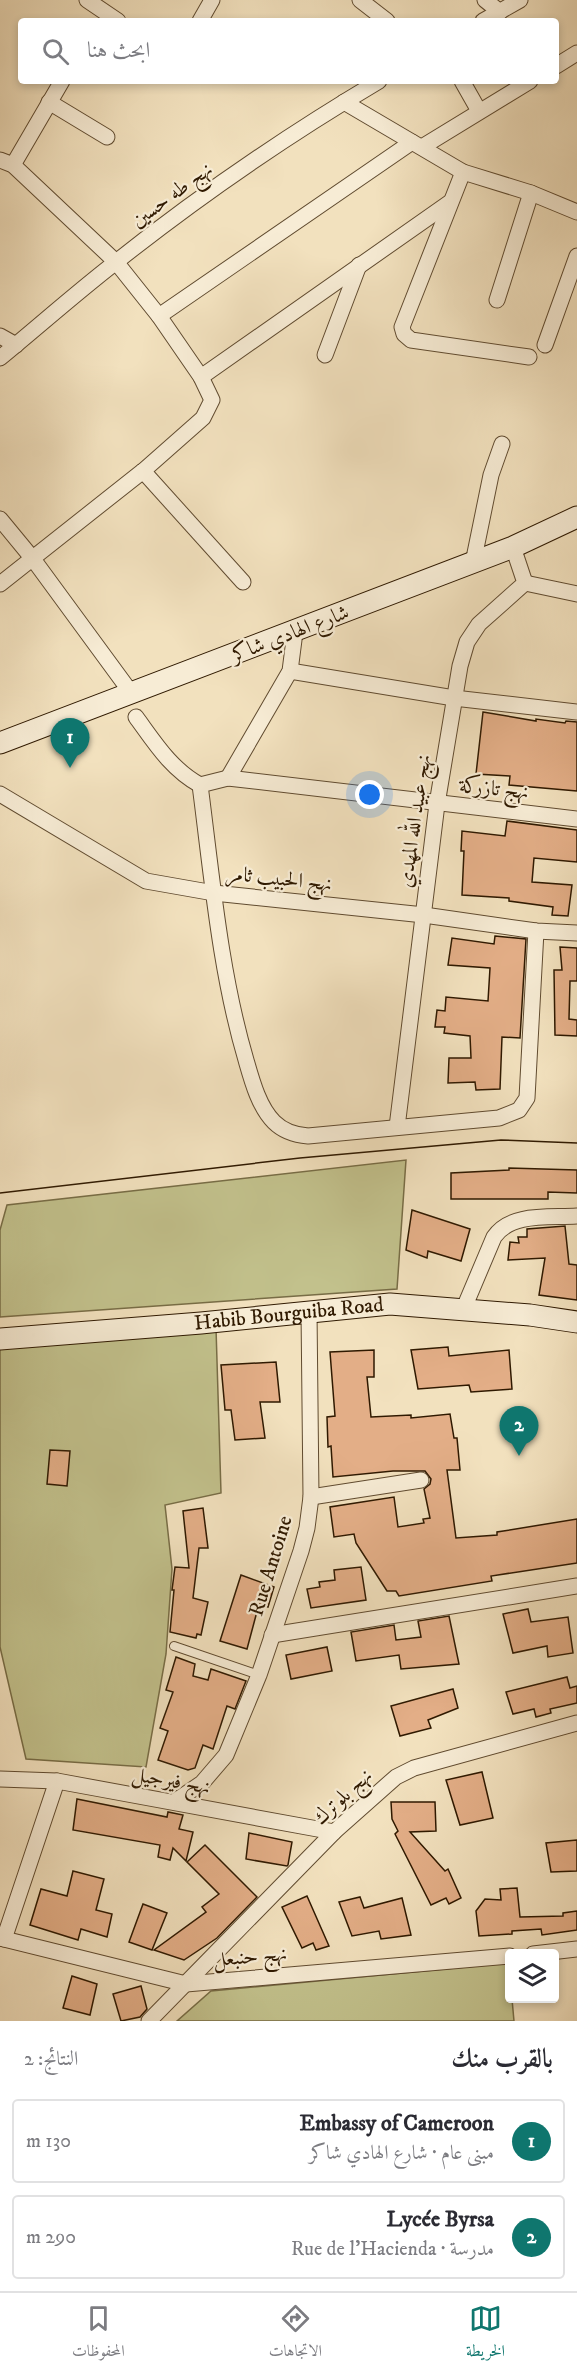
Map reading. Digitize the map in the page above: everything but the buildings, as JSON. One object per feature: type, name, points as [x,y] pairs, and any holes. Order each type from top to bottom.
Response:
[{"type":"street","points":[[87,0],[107,18]]},
{"type":"street","points":[[202,18],[212,0]]},
{"type":"street","points":[[360,0],[383,18]]},
{"type":"street","points":[[485,0],[500,12]]},
{"type":"street","points":[[489,18],[520,0]]},
{"type":"street","points":[[559,64],[577,53]]},
{"type":"street","points":[[0,584],[143,471],[203,418],[212,400],[201,376],[159,316],[116,262],[7,163],[60,84]]},
{"type":"street","name":"نهج طه حسين","points":[[0,358],[116,262],[243,169],[374,84]]},
{"type":"street","points":[[464,84],[479,111]]},
{"type":"street","points":[[159,316],[417,145],[525,84]]},
{"type":"street","points":[[49,102],[106,136]]},
{"type":"street","points":[[344,102],[463,172],[531,193],[577,212]]},
{"type":"street","points":[[463,172],[402,327],[404,334],[411,340],[529,357]]},
{"type":"street","points":[[497,300],[531,193]]},
{"type":"street","points":[[201,376],[449,203]]},
{"type":"street","points":[[545,345],[577,256]]},
{"type":"street","points":[[325,355],[359,265]]},
{"type":"street","points":[[0,336],[16,345]]},
{"type":"street","points":[[473,563],[491,475],[502,444]]},
{"type":"street","points":[[143,471],[243,582]]},
{"type":"street","name":"شارع الهادي شاكر","points":[[0,743],[473,563],[577,517]]},
{"type":"street","points":[[0,519],[33,559],[132,694]]},
{"type":"street","points":[[513,547],[525,583],[577,594]]},
{"type":"street","name":"نهج عبيد الله المهدي","points":[[397,1127],[437,804],[460,666],[467,642],[479,624],[525,583]]},
{"type":"street","points":[[136,717],[171,764],[183,776],[200,785],[228,778],[290,671],[295,632]]},
{"type":"street","points":[[290,671],[454,698],[577,712]]},
{"type":"street","name":"نهج تازركة","points":[[228,778],[577,819]]},
{"type":"street","points":[[200,785],[214,893],[238,1031],[253,1084],[269,1115],[280,1127],[291,1133],[308,1136],[498,1118],[514,1114],[523,1106],[526,1098],[536,931]]},
{"type":"street","name":"نهج الحبيب ثامر","points":[[0,794],[146,881],[214,893],[424,915],[536,931],[577,933]]},
{"type":"street","points":[[465,1308],[499,1229],[516,1220],[577,1216]]},
{"type":"street","name":"Habib Bourguiba Road","points":[[0,1339],[178,1325],[390,1304],[530,1314],[577,1322]]},
{"type":"street","name":"Rue Antoine","points":[[174,1803],[207,1778],[226,1755],[259,1675],[301,1551],[311,1497],[309,1311]]},
{"type":"street","points":[[311,1497],[421,1480]]},
{"type":"street","points":[[272,1635],[577,1586]]},
{"type":"street","name":"نهج بلوترك","points":[[149,2021],[334,1832],[405,1771],[577,1724]]},
{"type":"street","name":"نهج فيرجيل","points":[[0,1779],[57,1782],[334,1832]]},
{"type":"street","points":[[2,1939],[57,1782]]},
{"type":"street","name":"نهج حنبعل","points":[[2,1939],[186,1984],[505,1956]]},
{"type":"street","points":[[559,1951],[577,1949]]},
{"type":"lane","points":[[174,1646],[259,1675]]},
{"type":"shaded area","points":[[406,1160],[397,1289],[0,1317],[0,1230],[7,1205]]},
{"type":"shaded area","points":[[216,1328],[221,1493],[165,1505],[172,1569],[166,1654],[146,1767],[26,1759],[0,1647],[0,1340]]},
{"type":"shaded area","points":[[505,1963],[505,2003],[512,2003],[514,2021],[177,2021],[211,1991]]},
{"type":"tram line","points":[[0,1193],[300,1158],[501,1140],[577,1143]]},
{"type":"place","name":"Embassy of Cameroon","points":[[70,768]]},
{"type":"place","name":"Lycée Byrsa","points":[[519,1456]]}]
